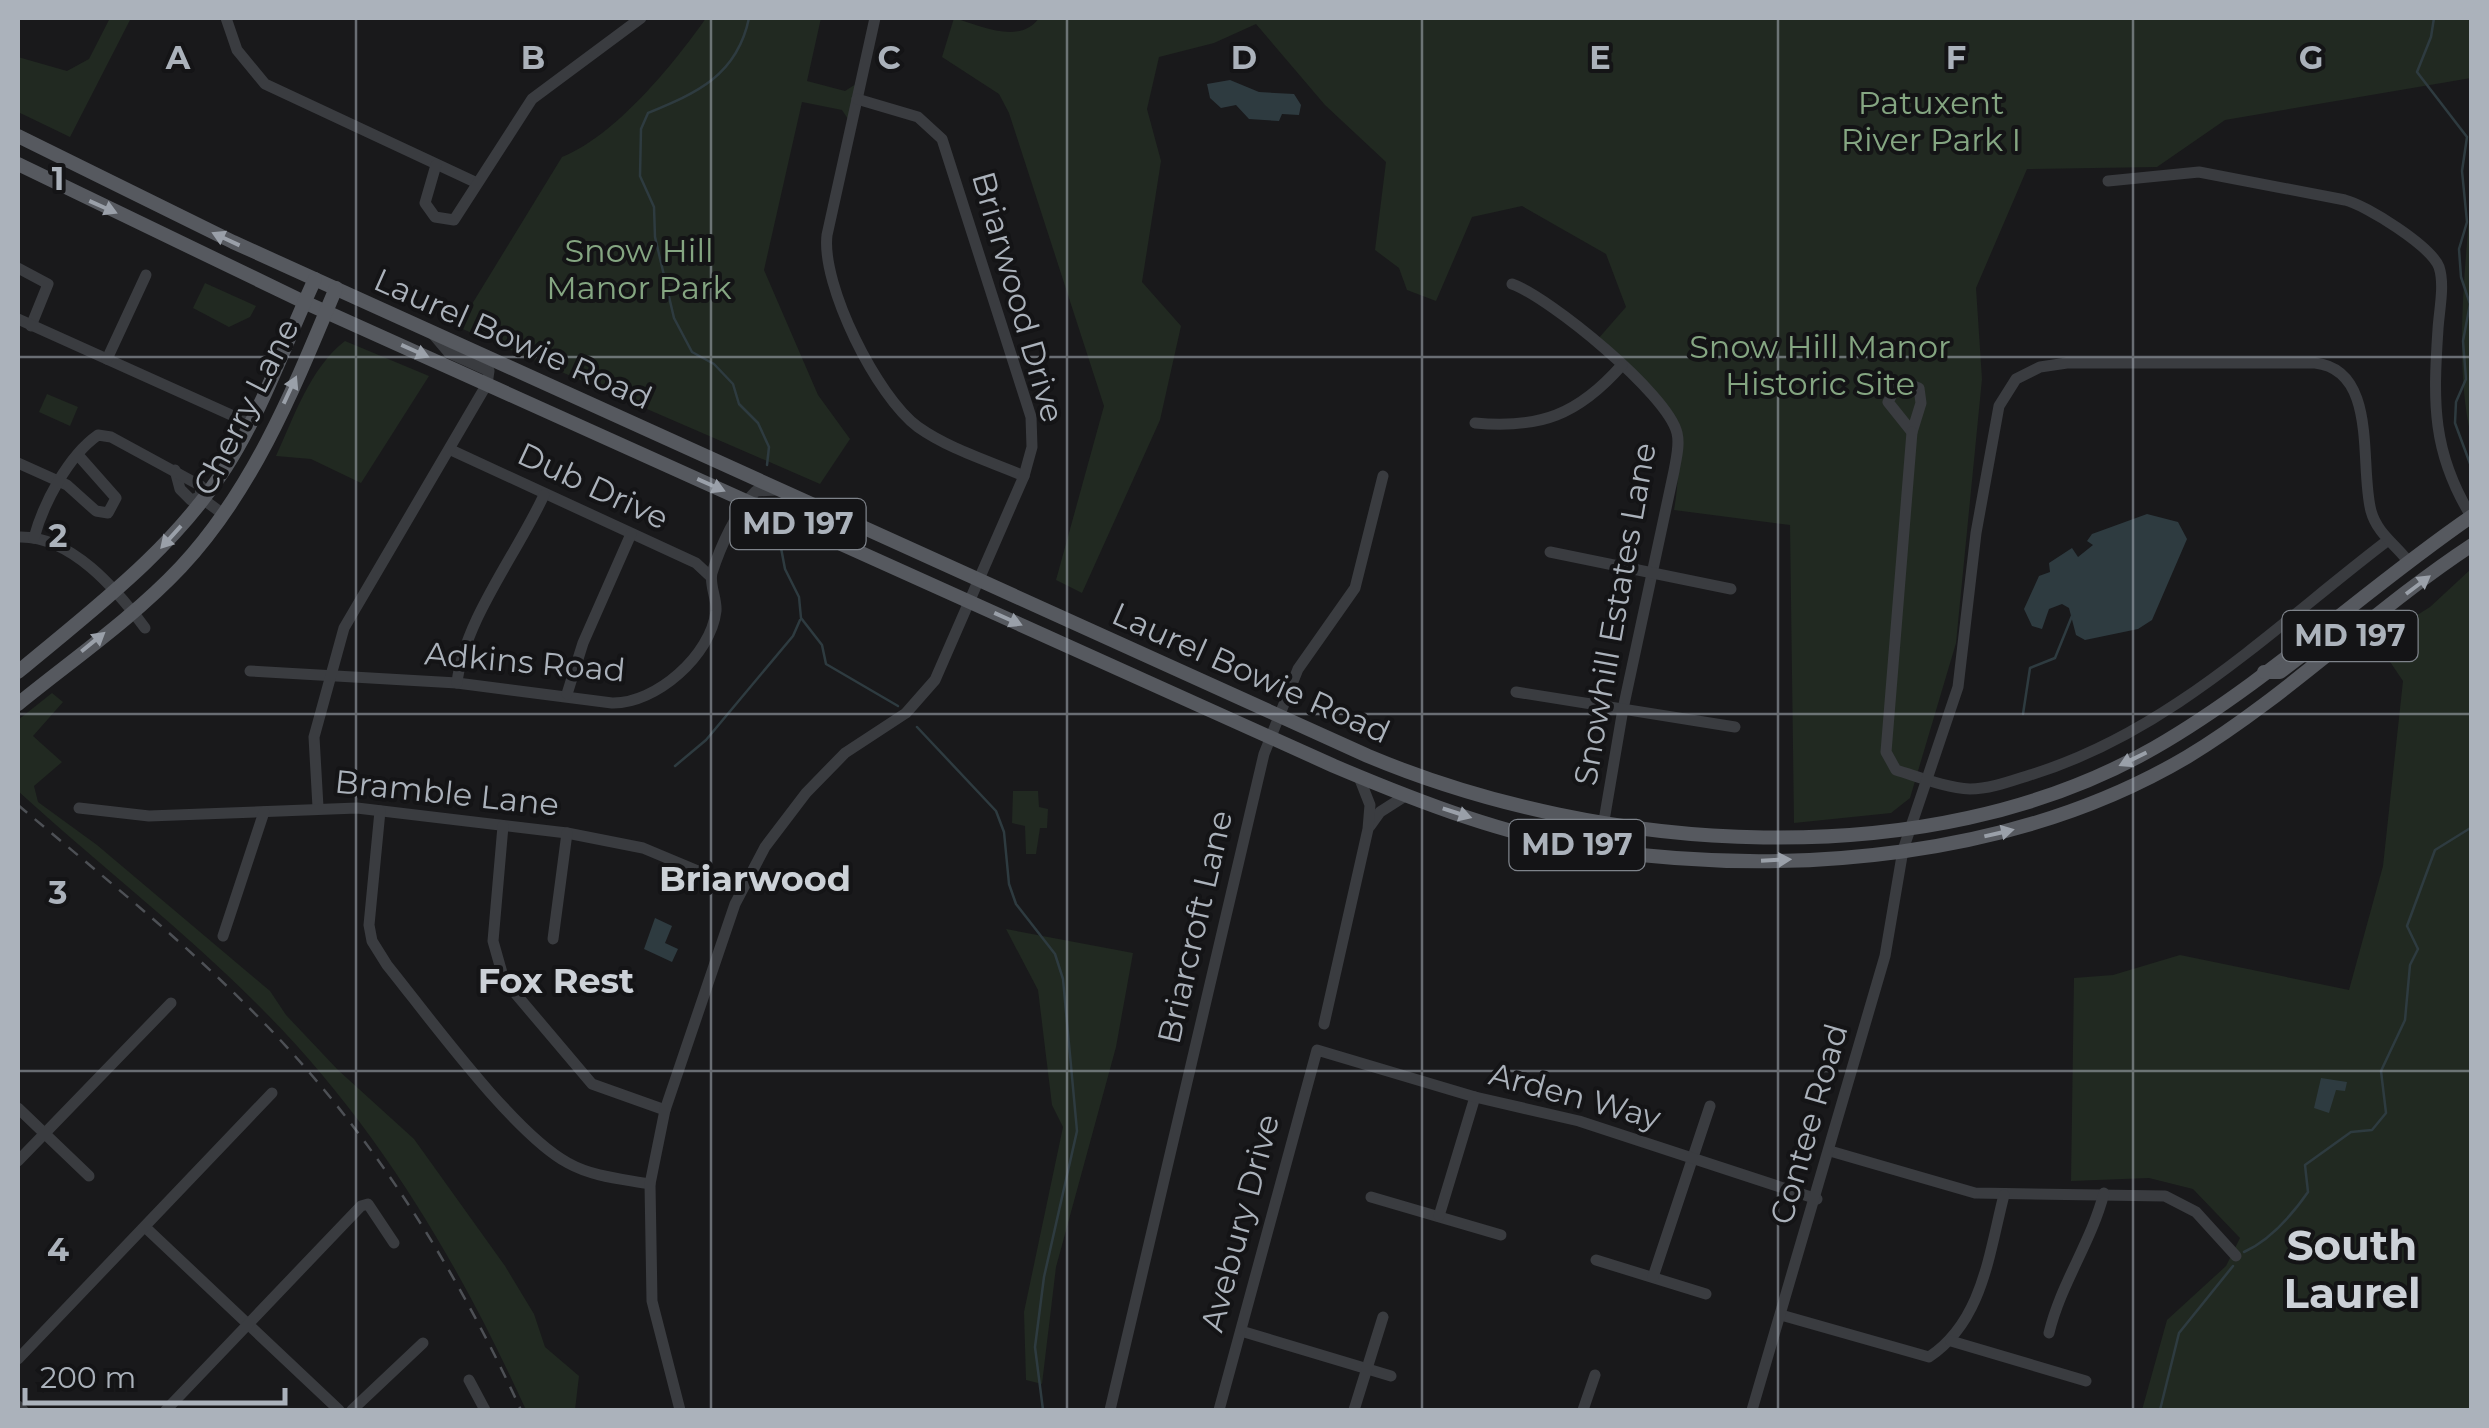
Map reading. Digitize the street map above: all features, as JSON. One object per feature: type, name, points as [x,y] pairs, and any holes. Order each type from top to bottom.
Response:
[{"type":"main road","name":"Laurel Bowie Road","points":[[18,136],[432,333],[1278,716],[1450,787],[1605,824],[1668,834],[1745,837],[1910,826],[2004,808],[2090,780],[2179,733],[2471,516]]},
{"type":"main road","name":"Laurel Bowie Road","points":[[18,164],[304,302],[1359,777],[1405,796],[1520,832],[1599,850],[1744,862],[1903,850],[2025,827],[2114,796],[2187,756],[2472,545]]},
{"type":"main road","name":"Cherry Lane","points":[[18,672],[161,548],[202,498],[250,423],[315,279]]},
{"type":"main road","name":"Cherry Lane","points":[[18,704],[183,565],[223,514],[259,458],[336,288]]},
{"type":"main road","points":[[2264,672],[2280,672],[2326,638],[2347,639]]},
{"type":"street","points":[[226,18],[237,50],[265,84],[477,182]]},
{"type":"street","points":[[436,165],[424,200],[435,217],[457,218],[532,98],[641,18]]},
{"type":"street","points":[[875,18],[826,247],[837,298],[905,416],[934,436],[1024,476]]},
{"type":"street","name":"Briarwood Drive","points":[[680,1410],[652,1301],[650,1184],[665,1110],[741,890],[765,848],[834,762],[906,713],[926,692],[1024,476],[1032,447],[1031,418],[942,140],[918,117],[857,99]]},
{"type":"street","points":[[2108,181],[2200,172],[2345,200],[2364,206],[2432,258],[2440,275],[2434,382],[2438,439],[2446,470],[2471,516]]},
{"type":"street","points":[[18,268],[48,284],[32,326]]},
{"type":"street","points":[[106,359],[146,275]]},
{"type":"street","name":"Snowhill Estates Lane","points":[[1512,284],[1528,289],[1622,365],[1646,389],[1677,433],[1674,471],[1622,709],[1599,850]]},
{"type":"street","points":[[18,319],[250,423]]},
{"type":"street","points":[[318,807],[314,737],[347,622],[488,384],[489,371],[448,353],[432,333]]},
{"type":"street","name":"Contee Road","points":[[1752,1410],[1817,1199],[1885,956],[1903,850],[1958,688],[1976,533],[1998,406],[2010,384],[2031,370],[2068,363],[2315,363],[2334,367],[2346,376],[2356,395],[2370,508],[2388,541]]},
{"type":"street","points":[[1475,422],[1519,427],[1538,422],[1575,405],[1622,365]]},
{"type":"street","points":[[1912,432],[1891,765],[1927,780],[1982,788],[2055,767],[2110,744],[2184,700],[2388,541],[2408,561]]},
{"type":"street","points":[[34,538],[78,454],[94,437],[105,435],[175,470],[185,496],[190,500],[202,498],[223,514]]},
{"type":"street","name":"Dub Drive","points":[[450,450],[696,563],[710,576]]},
{"type":"street","points":[[18,463],[61,482],[102,514],[116,504],[113,494],[78,454]]},
{"type":"street","name":"Briarcroft Lane","points":[[1110,1410],[1269,737],[1306,656],[1355,588],[1383,476]]},
{"type":"street","points":[[746,501],[756,491],[780,490]]},
{"type":"street","points":[[457,682],[461,651],[520,547],[544,494]]},
{"type":"street","name":"Adkins Road","points":[[250,671],[457,682],[629,702],[673,679],[697,650],[716,613],[710,576],[746,501]]},
{"type":"street","points":[[566,694],[583,643],[631,534]]},
{"type":"street","points":[[18,537],[34,538],[80,561],[116,590],[145,628]]},
{"type":"street","points":[[1550,552],[1731,589]]},
{"type":"street","points":[[1516,692],[1735,727]]},
{"type":"street","points":[[1324,1024],[1368,829],[1369,797],[1359,777]]},
{"type":"street","points":[[1368,829],[1380,812],[1405,796]]},
{"type":"street","name":"Bramble Lane","points":[[79,808],[149,816],[318,807],[568,833],[643,848],[741,890]]},
{"type":"street","points":[[380,811],[369,925],[376,950],[533,1136],[579,1168],[650,1184]]},
{"type":"street","points":[[223,936],[264,812]]},
{"type":"street","points":[[503,826],[494,941],[504,980],[585,1078],[608,1092],[665,1110]]},
{"type":"street","points":[[553,939],[568,833]]},
{"type":"street","points":[[18,1161],[171,1002]]},
{"type":"street","name":"Arden Way","points":[[1317,1050],[1474,1097],[1548,1112],[1817,1199]]},
{"type":"street","name":"Avebury Drive","points":[[1219,1410],[1317,1050]]},
{"type":"street","points":[[18,1359],[272,1092]]},
{"type":"street","points":[[1439,1216],[1474,1097]]},
{"type":"street","points":[[1654,1277],[1710,1106]]},
{"type":"street","points":[[18,1108],[89,1176]]},
{"type":"street","points":[[1830,1151],[1962,1190],[2004,1194],[2150,1193],[2182,1202],[2202,1217],[2236,1256]]},
{"type":"street","points":[[2049,1333],[2058,1299],[2094,1232],[2104,1193]]},
{"type":"street","points":[[1781,1315],[1922,1359],[1951,1340],[1976,1300],[2004,1194]]},
{"type":"street","points":[[1371,1197],[1501,1235]]},
{"type":"street","points":[[166,1410],[368,1204],[394,1243]]},
{"type":"street","points":[[145,1227],[339,1410]]},
{"type":"street","points":[[1596,1260],[1706,1294]]},
{"type":"street","points":[[1354,1410],[1384,1316]]},
{"type":"street","points":[[1241,1331],[1391,1376]]},
{"type":"street","points":[[1951,1340],[2086,1382]]},
{"type":"street","points":[[352,1410],[424,1342]]},
{"type":"street","points":[[1584,1410],[1594,1375]]},
{"type":"street","points":[[468,1380],[485,1410]]},
{"type":"green space","points":[[110,18],[131,18],[70,137],[18,112],[18,57],[67,71],[89,59]]},
{"type":"green space","name":"Snow Hill Manor Park","points":[[706,18],[821,18],[807,81],[845,91],[856,84],[848,119],[842,110],[802,102],[764,270],[818,395],[850,439],[820,484],[458,327],[562,157],[602,133],[642,97]]},
{"type":"green space","points":[[954,18],[1011,32],[1022,31],[1039,18],[2472,18],[2471,78],[2225,120],[2157,167],[2027,169],[1976,288],[1982,379],[1956,643],[1910,798],[1891,813],[1794,823],[1790,525],[1674,510],[1678,479],[1672,432],[1651,396],[1598,339],[1626,307],[1606,254],[1522,206],[1472,217],[1436,301],[1407,290],[1399,268],[1375,250],[1386,162],[1325,105],[1256,24],[1214,43],[1159,57],[1147,109],[1161,161],[1142,282],[1181,326],[1160,420],[1082,593],[1056,580],[1104,406],[1009,113],[999,94],[942,57]]},
{"type":"green space","points":[[2471,195],[2472,436],[2462,347]]},
{"type":"green space","points":[[205,283],[256,306],[250,317],[229,327],[193,308]]},
{"type":"green space","points":[[345,341],[429,376],[361,483],[311,459],[276,456],[313,379]]},
{"type":"green space","points":[[47,394],[78,407],[70,426],[39,412]]},
{"type":"green space","points":[[2471,569],[2471,1410],[2142,1410],[2167,1320],[2226,1266],[2240,1238],[2193,1189],[2149,1178],[2071,1181],[2074,978],[2113,975],[2180,955],[2349,990],[2383,866],[2403,681],[2376,641],[2430,607]]},
{"type":"green space","points":[[52,693],[63,702],[33,736],[62,762],[34,786],[38,802],[97,845],[270,991],[286,1015],[338,1070],[414,1139],[505,1266],[534,1314],[545,1347],[579,1376],[575,1410],[526,1410],[473,1301],[412,1197],[342,1099],[303,1053],[202,952],[18,791],[18,720]]},
{"type":"green space","points":[[1013,791],[1038,791],[1039,807],[1048,809],[1047,828],[1040,828],[1036,854],[1026,854],[1025,826],[1012,823]]},
{"type":"green space","points":[[1006,929],[1133,953],[1116,1047],[1056,1267],[1042,1384],[1026,1380],[1024,1312],[1063,1127],[1052,1105],[1038,990]]},
{"type":"shaded area","points":[[1230,80],[1259,92],[1294,94],[1301,105],[1299,115],[1282,114],[1279,121],[1249,119],[1236,105],[1221,108],[1210,98],[1207,84]]},
{"type":"shaded area","points":[[2147,514],[2178,522],[2187,539],[2152,620],[2138,629],[2085,640],[2076,635],[2069,608],[2062,604],[2049,609],[2042,629],[2032,626],[2024,609],[2039,576],[2050,572],[2049,563],[2072,548],[2078,557],[2093,545],[2087,541],[2092,534]]},
{"type":"shaded area","points":[[655,918],[672,926],[665,943],[678,949],[672,962],[644,949]]},
{"type":"shaded area","points":[[2321,1078],[2347,1082],[2345,1091],[2336,1090],[2329,1113],[2314,1108]]},
{"type":"waterway","points":[[749,18],[735,54],[712,80],[648,113],[641,129],[640,176],[654,207],[655,237],[674,318],[692,352],[714,364],[733,384],[739,404],[758,423],[769,447],[767,465]]},
{"type":"waterway","points":[[2434,18],[2417,72],[2467,137],[2462,171],[2467,222],[2459,249],[2461,277],[2470,304],[2463,341],[2466,379],[2456,402],[2455,423],[2472,469]]},
{"type":"waterway","points":[[778,532],[785,569],[799,597],[801,618],[822,645],[826,664],[898,706]]},
{"type":"waterway","points":[[2023,714],[2030,668],[2055,658],[2072,616]]},
{"type":"waterway","points":[[675,766],[706,740],[793,636],[800,620]]},
{"type":"waterway","points":[[917,727],[996,811],[1004,832],[1009,884],[1016,904],[1055,954],[1063,979],[1077,1131],[1044,1277],[1035,1347],[1043,1410]]},
{"type":"waterway","points":[[2244,1252],[2280,1226],[2308,1192],[2305,1165],[2351,1132],[2372,1130],[2386,1113],[2381,1071],[2405,1020],[2410,965],[2418,949],[2407,926],[2435,850],[2472,827]]},
{"type":"waterway","points":[[2160,1410],[2179,1333],[2233,1266]]},
{"type":"railway","points":[[18,805],[207,968],[267,1026],[343,1113],[441,1256],[521,1410]]},
{"type":"district","name":"Briarwood","points":[[755,879]]},
{"type":"district","name":"Fox Rest","points":[[556,981]]},
{"type":"district","name":"South Laurel","points":[[2352,1269]]},
{"type":"park label","name":"Patuxent River Park I","points":[[1931,122]]},
{"type":"park label","name":"Snow Hill Manor Historic Site","points":[[1820,366]]}]
